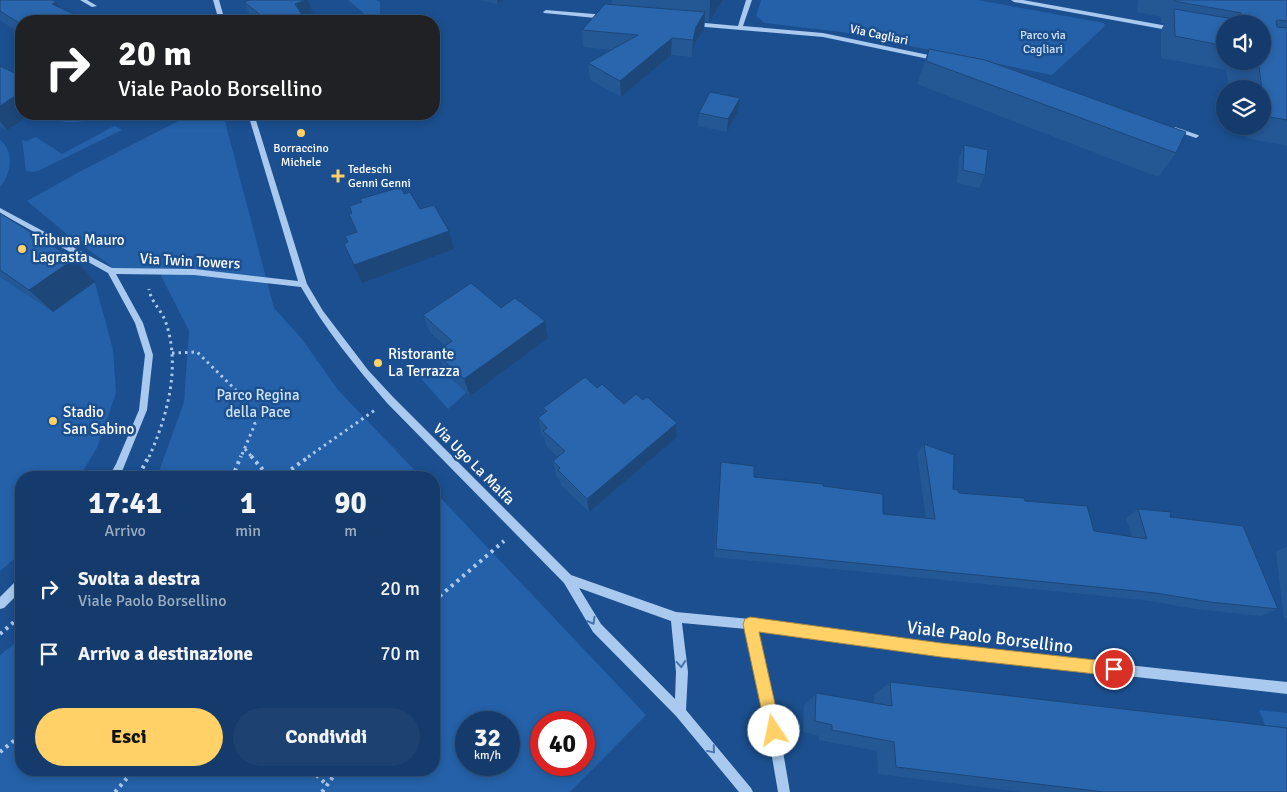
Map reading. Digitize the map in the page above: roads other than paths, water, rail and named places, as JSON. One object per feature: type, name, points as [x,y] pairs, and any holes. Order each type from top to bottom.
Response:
[{"type":"street","points":[[83,0],[94,6]]},
{"type":"street","points":[[216,0],[220,15]]},
{"type":"street","points":[[740,28],[749,0]]},
{"type":"street","points":[[1014,0],[1177,29]]},
{"type":"street","points":[[546,12],[614,17]]},
{"type":"street","name":"Via Cagliari","points":[[691,24],[823,35],[946,60]]},
{"type":"street","name":"Via Ugo La Malfa","points":[[253,120],[303,284],[320,313],[365,372],[390,400],[568,579],[596,628],[680,712],[747,792]]},
{"type":"street","points":[[1170,127],[1196,136]]},
{"type":"street","name":"Via Twin Towers","points":[[0,210],[111,271],[194,272],[303,284]]},
{"type":"street","points":[[111,271],[139,323],[149,355],[143,410],[117,471]]},
{"type":"street","points":[[568,579],[676,617],[682,672],[680,712]]},
{"type":"street","points":[[0,604],[15,590]]},
{"type":"street","name":"Viale Paolo Borsellino","points":[[676,617],[750,624],[941,650],[1287,688]]},
{"type":"street","points":[[750,624],[768,699],[784,792]]},
{"type":"place","name":"Borraccino Michele","points":[[301,133]]},
{"type":"place","name":"Tedeschi Genni Genni","points":[[338,176]]},
{"type":"place","name":"Tribuna Mauro Lagrasta","points":[[22,249]]},
{"type":"place","name":"Ristorante La Terrazza","points":[[378,363]]},
{"type":"place","name":"Stadio San Sabino","points":[[53,421]]},
{"type":"park label","name":"Parco via Cagliari","points":[[1043,42]]},
{"type":"park label","name":"Parco Regina della Pace","points":[[258,404]]}]
